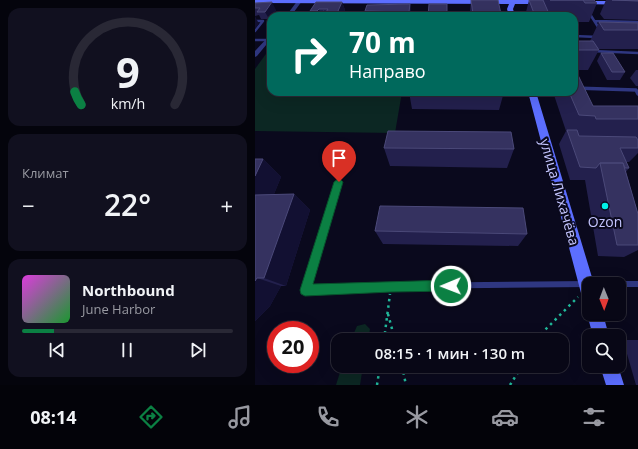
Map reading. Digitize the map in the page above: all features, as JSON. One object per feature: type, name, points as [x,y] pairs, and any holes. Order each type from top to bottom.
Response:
[{"type":"street","points":[[255,1],[424,0],[552,2]]},
{"type":"street","points":[[290,12],[300,1]]},
{"type":"street","points":[[511,12],[513,1]]},
{"type":"street","points":[[575,2],[610,1],[638,3]]},
{"type":"street","points":[[255,55],[267,40]]},
{"type":"street","name":"улица Лихачёва","points":[[532,96],[585,277]]},
{"type":"street","points":[[611,373],[615,385]]},
{"type":"lane","points":[[583,2],[602,32]]},
{"type":"lane","points":[[255,21],[263,21],[255,31]]},
{"type":"lane","points":[[595,21],[638,22]]},
{"type":"lane","points":[[578,36],[605,37]]},
{"type":"lane","points":[[255,40],[267,38]]},
{"type":"lane","points":[[591,51],[638,53]]},
{"type":"lane","points":[[578,88],[636,90],[638,94]]},
{"type":"lane","points":[[339,182],[305,290],[391,286],[582,287]]},
{"type":"lane","points":[[626,284],[638,284]]},
{"type":"path","points":[[385,333],[391,286]]},
{"type":"path","points":[[543,333],[582,294]]},
{"type":"path","points":[[388,312],[393,333]]},
{"type":"path","points":[[377,385],[379,373]]},
{"type":"path","points":[[403,373],[406,385]]},
{"type":"path","points":[[510,385],[518,373]]},
{"type":"green space","points":[[267,52],[267,96],[401,96],[395,133],[255,131],[255,69]]},
{"type":"green space","points":[[365,324],[370,329],[369,333],[354,333],[357,326]]},
{"type":"green space","points":[[340,373],[362,373],[360,385],[336,385]]},
{"type":"building","points":[[471,0],[498,0],[501,12],[473,12]]},
{"type":"building","points":[[529,0],[543,0],[548,12],[534,12]]},
{"type":"building","points":[[583,0],[594,0],[597,3],[585,3]]},
{"type":"building","points":[[613,0],[638,0],[638,1]]},
{"type":"building","points":[[272,2],[265,12],[257,12],[260,8],[255,8],[255,3]]},
{"type":"building","points":[[316,2],[342,2],[338,11],[340,12],[326,12],[328,9],[310,11]]},
{"type":"building","points":[[410,4],[409,12],[365,11],[367,5]]},
{"type":"building","points":[[429,4],[447,4],[447,12],[428,12]]},
{"type":"building","points":[[599,22],[638,23],[638,30],[604,30]]},
{"type":"building","points":[[578,41],[593,41],[599,50],[578,50]]},
{"type":"building","points":[[601,53],[613,53],[625,72],[612,72]]},
{"type":"building","points":[[578,75],[593,106],[638,106],[638,119],[596,119],[595,116],[579,115],[571,96],[578,96]]},
{"type":"building","points":[[567,130],[577,130],[579,136],[636,137],[638,140],[638,148],[620,148],[629,168],[625,168],[623,163],[600,163],[596,168],[580,167]]},
{"type":"building","points":[[388,131],[511,132],[514,149],[384,148]]},
{"type":"building","points":[[255,159],[263,159],[255,176]]},
{"type":"building","points":[[600,163],[623,163],[638,214],[638,245],[617,245]]},
{"type":"building","points":[[294,194],[264,278],[257,278],[255,281],[255,195]]},
{"type":"building","points":[[380,206],[523,208],[527,234],[375,231]]},
{"type":"place","name":"Ozon","points":[[605,206]]},
{"type":"route","points":[[339,182],[305,290],[391,286],[451,286]]}]
